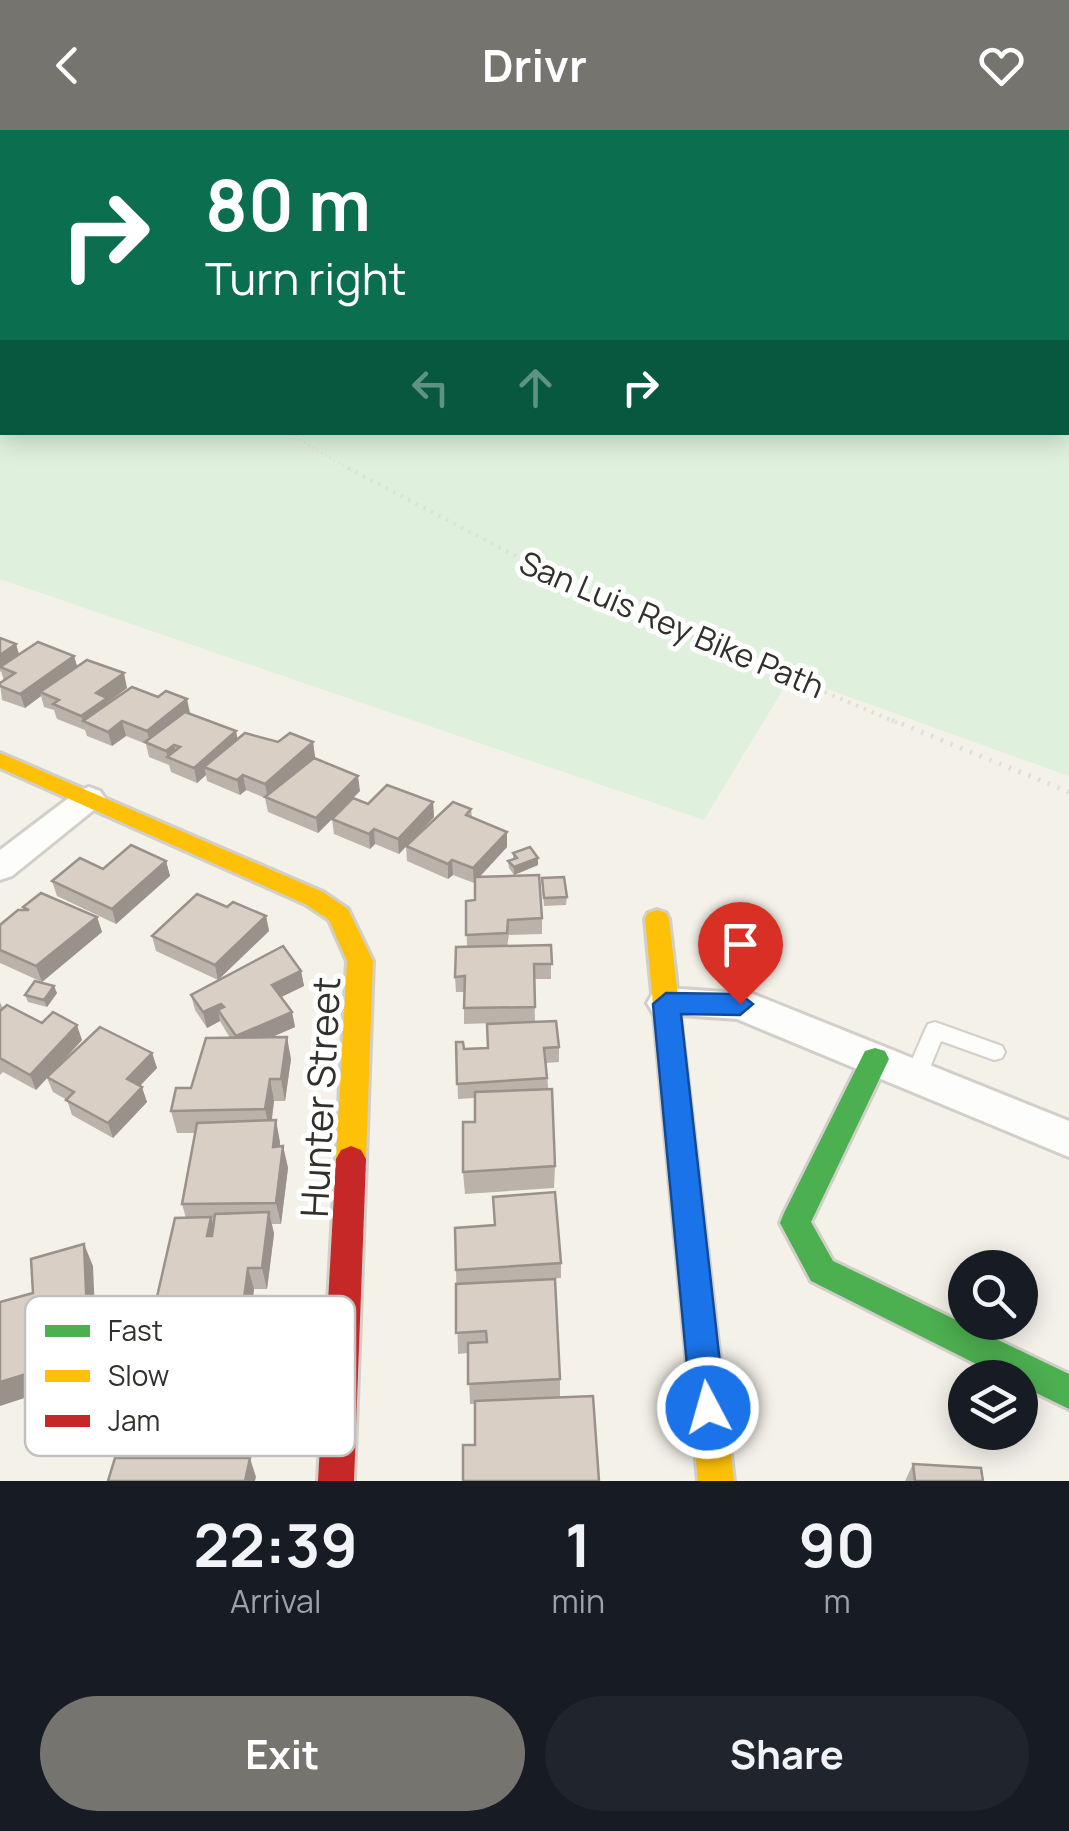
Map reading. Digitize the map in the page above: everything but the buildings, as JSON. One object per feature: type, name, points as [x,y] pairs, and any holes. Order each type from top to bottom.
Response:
[{"type":"street","name":"Hunter Street","points":[[0,760],[314,898],[340,915],[360,960],[345,1296]]},
{"type":"street","points":[[0,868],[89,798]]},
{"type":"street","points":[[657,919],[716,1481]]},
{"type":"street","points":[[666,1004],[740,1004],[1069,1139]]},
{"type":"street","points":[[875,1059],[795,1223],[822,1271],[1069,1392]]},
{"type":"street","name":"Hunter Street","points":[[336,1481],[337,1456]]},
{"type":"lane","points":[[916,1076],[935,1030],[994,1052]]},
{"type":"path","name":"San Luis Rey Bike Path","points":[[292,435],[410,504],[602,600],[1069,792]]},
{"type":"green space","points":[[0,435],[1069,435],[1069,776],[791,676],[704,820],[0,579]]},
{"type":"traffic: fast","points":[[875,1059],[795,1223],[822,1271],[1069,1392]]},
{"type":"traffic: slow","points":[[0,760],[314,898],[339,915],[360,961],[351,1159]]},
{"type":"traffic: slow","points":[[657,919],[716,1481]]},
{"type":"traffic: jam","points":[[345,1296],[351,1159]]},
{"type":"traffic: jam","points":[[336,1481],[337,1456]]},
{"type":"route","points":[[708,1408],[666,1004],[740,1004]]}]
